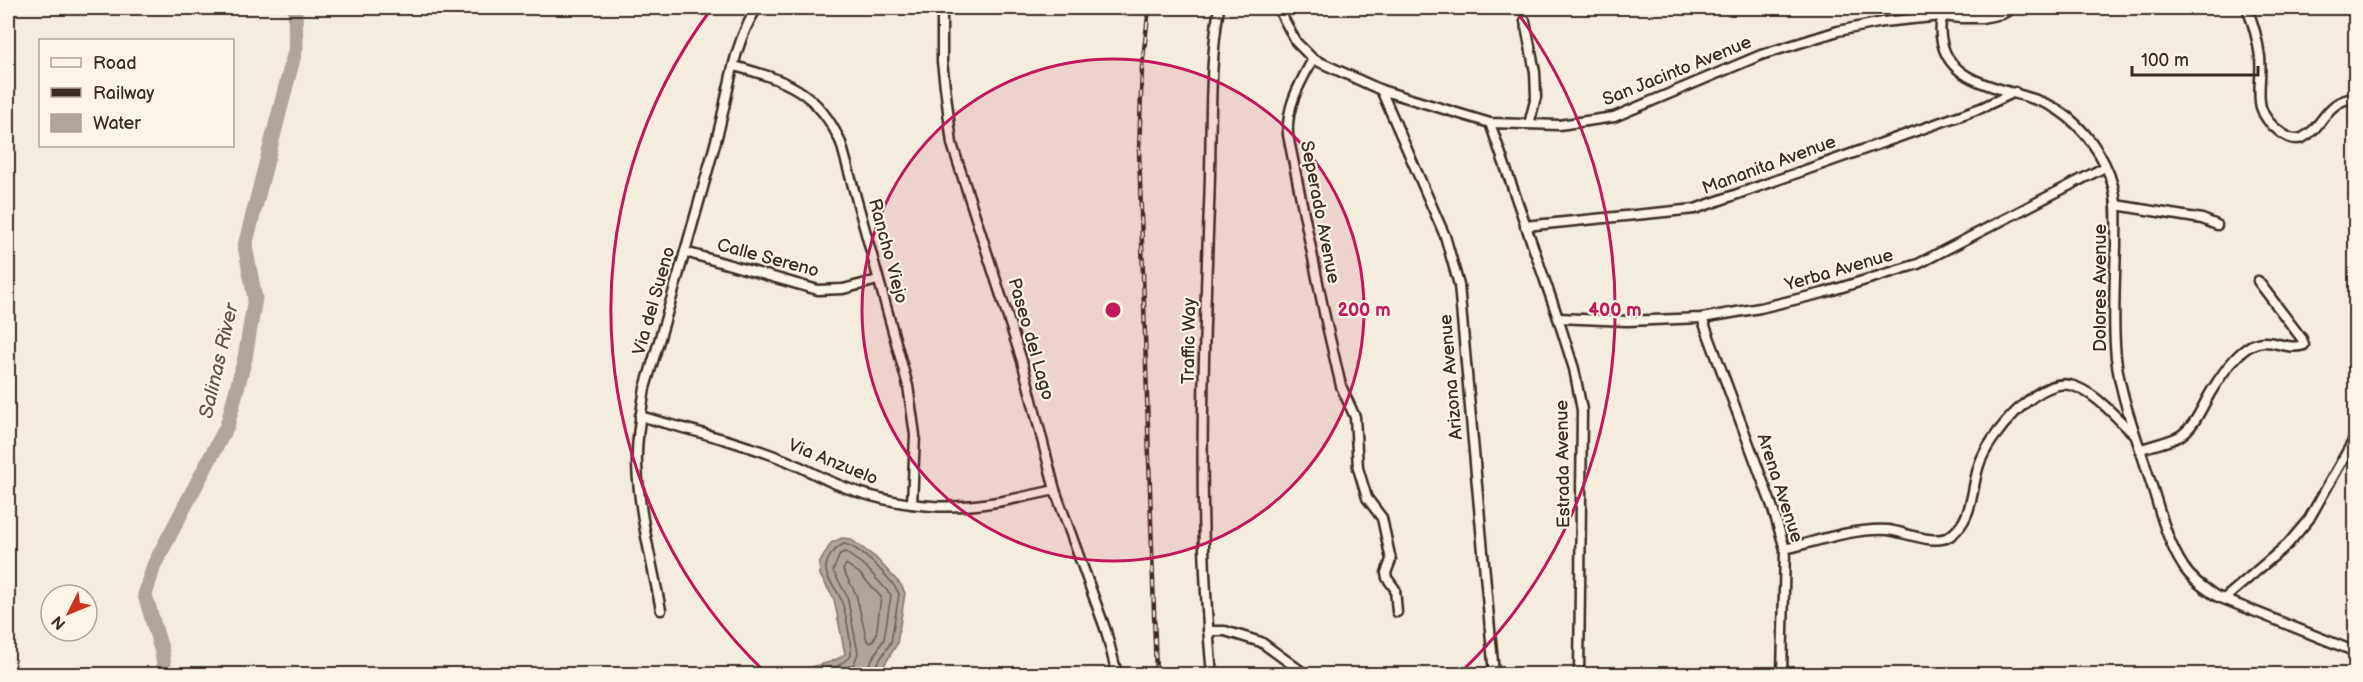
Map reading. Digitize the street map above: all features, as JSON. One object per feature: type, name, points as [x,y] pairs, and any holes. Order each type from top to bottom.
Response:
[{"type":"street","name":"Via del Sueno","points":[[661,610],[639,487],[637,464],[640,416],[645,388],[685,252],[743,34],[757,8]]},
{"type":"street","name":"Paseo del Lago","points":[[942,8],[942,62],[952,144],[1022,361],[1054,490],[1106,631],[1117,675]]},
{"type":"street","name":"Traffic Way","points":[[1212,675],[1208,631],[1204,483],[1204,378],[1212,86],[1219,8]]},
{"type":"street","name":"San Jacinto Avenue","points":[[1278,8],[1296,42],[1313,58],[1381,90],[1490,123],[1529,124],[1574,124],[1614,117],[1792,44],[1838,31],[1942,10],[1961,18],[1982,18],[2002,14],[2013,8]]},
{"type":"street","points":[[2247,8],[2260,57],[2260,107],[2262,114],[2273,127],[2289,138],[2301,138],[2311,131],[2333,106],[2345,99],[2355,98]]},
{"type":"street","points":[[2345,8],[2355,9]]},
{"type":"street","name":"Dolores Avenue","points":[[1942,10],[1940,24],[1943,46],[1948,59],[1954,66],[1974,80],[2048,104],[2069,118],[2088,138],[2112,183],[2116,205],[2115,346],[2121,387],[2166,529],[2182,566],[2201,586],[2224,599],[2355,651]]},
{"type":"street","points":[[1526,21],[1535,72],[1536,97],[1529,124]]},
{"type":"street","name":"Seperado Avenue","points":[[1313,58],[1291,103],[1287,125],[1289,146],[1341,386],[1355,417],[1358,468],[1367,498],[1382,518],[1391,560],[1386,573],[1395,589],[1397,612]]},
{"type":"street","name":"Rancho Viejo","points":[[735,66],[785,81],[804,93],[827,117],[841,143],[913,411],[915,460],[912,504]]},
{"type":"street","name":"Arizona Avenue","points":[[1381,90],[1445,236],[1460,285],[1494,675]]},
{"type":"street","name":"Mananita Avenue","points":[[1525,226],[1695,209],[1981,108],[2015,92]]},
{"type":"street","name":"Estrada Avenue","points":[[1490,123],[1558,318],[1574,369],[1582,410],[1579,675]]},
{"type":"street","name":"Yerba Avenue","points":[[1558,318],[1627,321],[1702,318],[1760,308],[1823,293],[1918,264],[2105,167]]},
{"type":"street","points":[[2116,205],[2202,219],[2217,225]]},
{"type":"street","name":"Calle Sereno","points":[[685,252],[818,290],[843,289],[878,280]]},
{"type":"street","points":[[2141,449],[2173,439],[2188,429],[2214,387],[2246,349],[2257,343],[2270,341],[2297,348],[2304,345],[2302,339],[2258,281]]},
{"type":"street","name":"Arena Avenue","points":[[1702,318],[1772,506],[1785,549],[1782,675]]},
{"type":"street","points":[[1785,549],[1849,533],[1886,530],[1924,538],[1938,539],[1950,536],[1967,514],[1979,464],[1985,451],[2024,404],[2051,387],[2068,385],[2085,391],[2135,435]]},
{"type":"street","name":"Via Anzuelo","points":[[640,416],[786,460],[859,492],[912,504],[957,507],[982,505],[1054,490]]},
{"type":"street","points":[[2224,599],[2288,544],[2309,519],[2355,436]]},
{"type":"street","points":[[1208,631],[1225,632],[1261,642],[1305,675]]},
{"type":"water","points":[[842,538],[850,539],[875,557],[901,585],[905,593],[897,644],[879,674],[781,674],[823,664],[845,654],[834,599],[820,575],[819,564],[831,543]]},
{"type":"waterway","name":"Salinas River","points":[[165,674],[162,652],[145,595],[154,565],[227,426],[245,358],[255,298],[245,246],[296,47],[295,8]]},
{"type":"railway","points":[[1149,8],[1142,67],[1139,150],[1156,674]]}]
